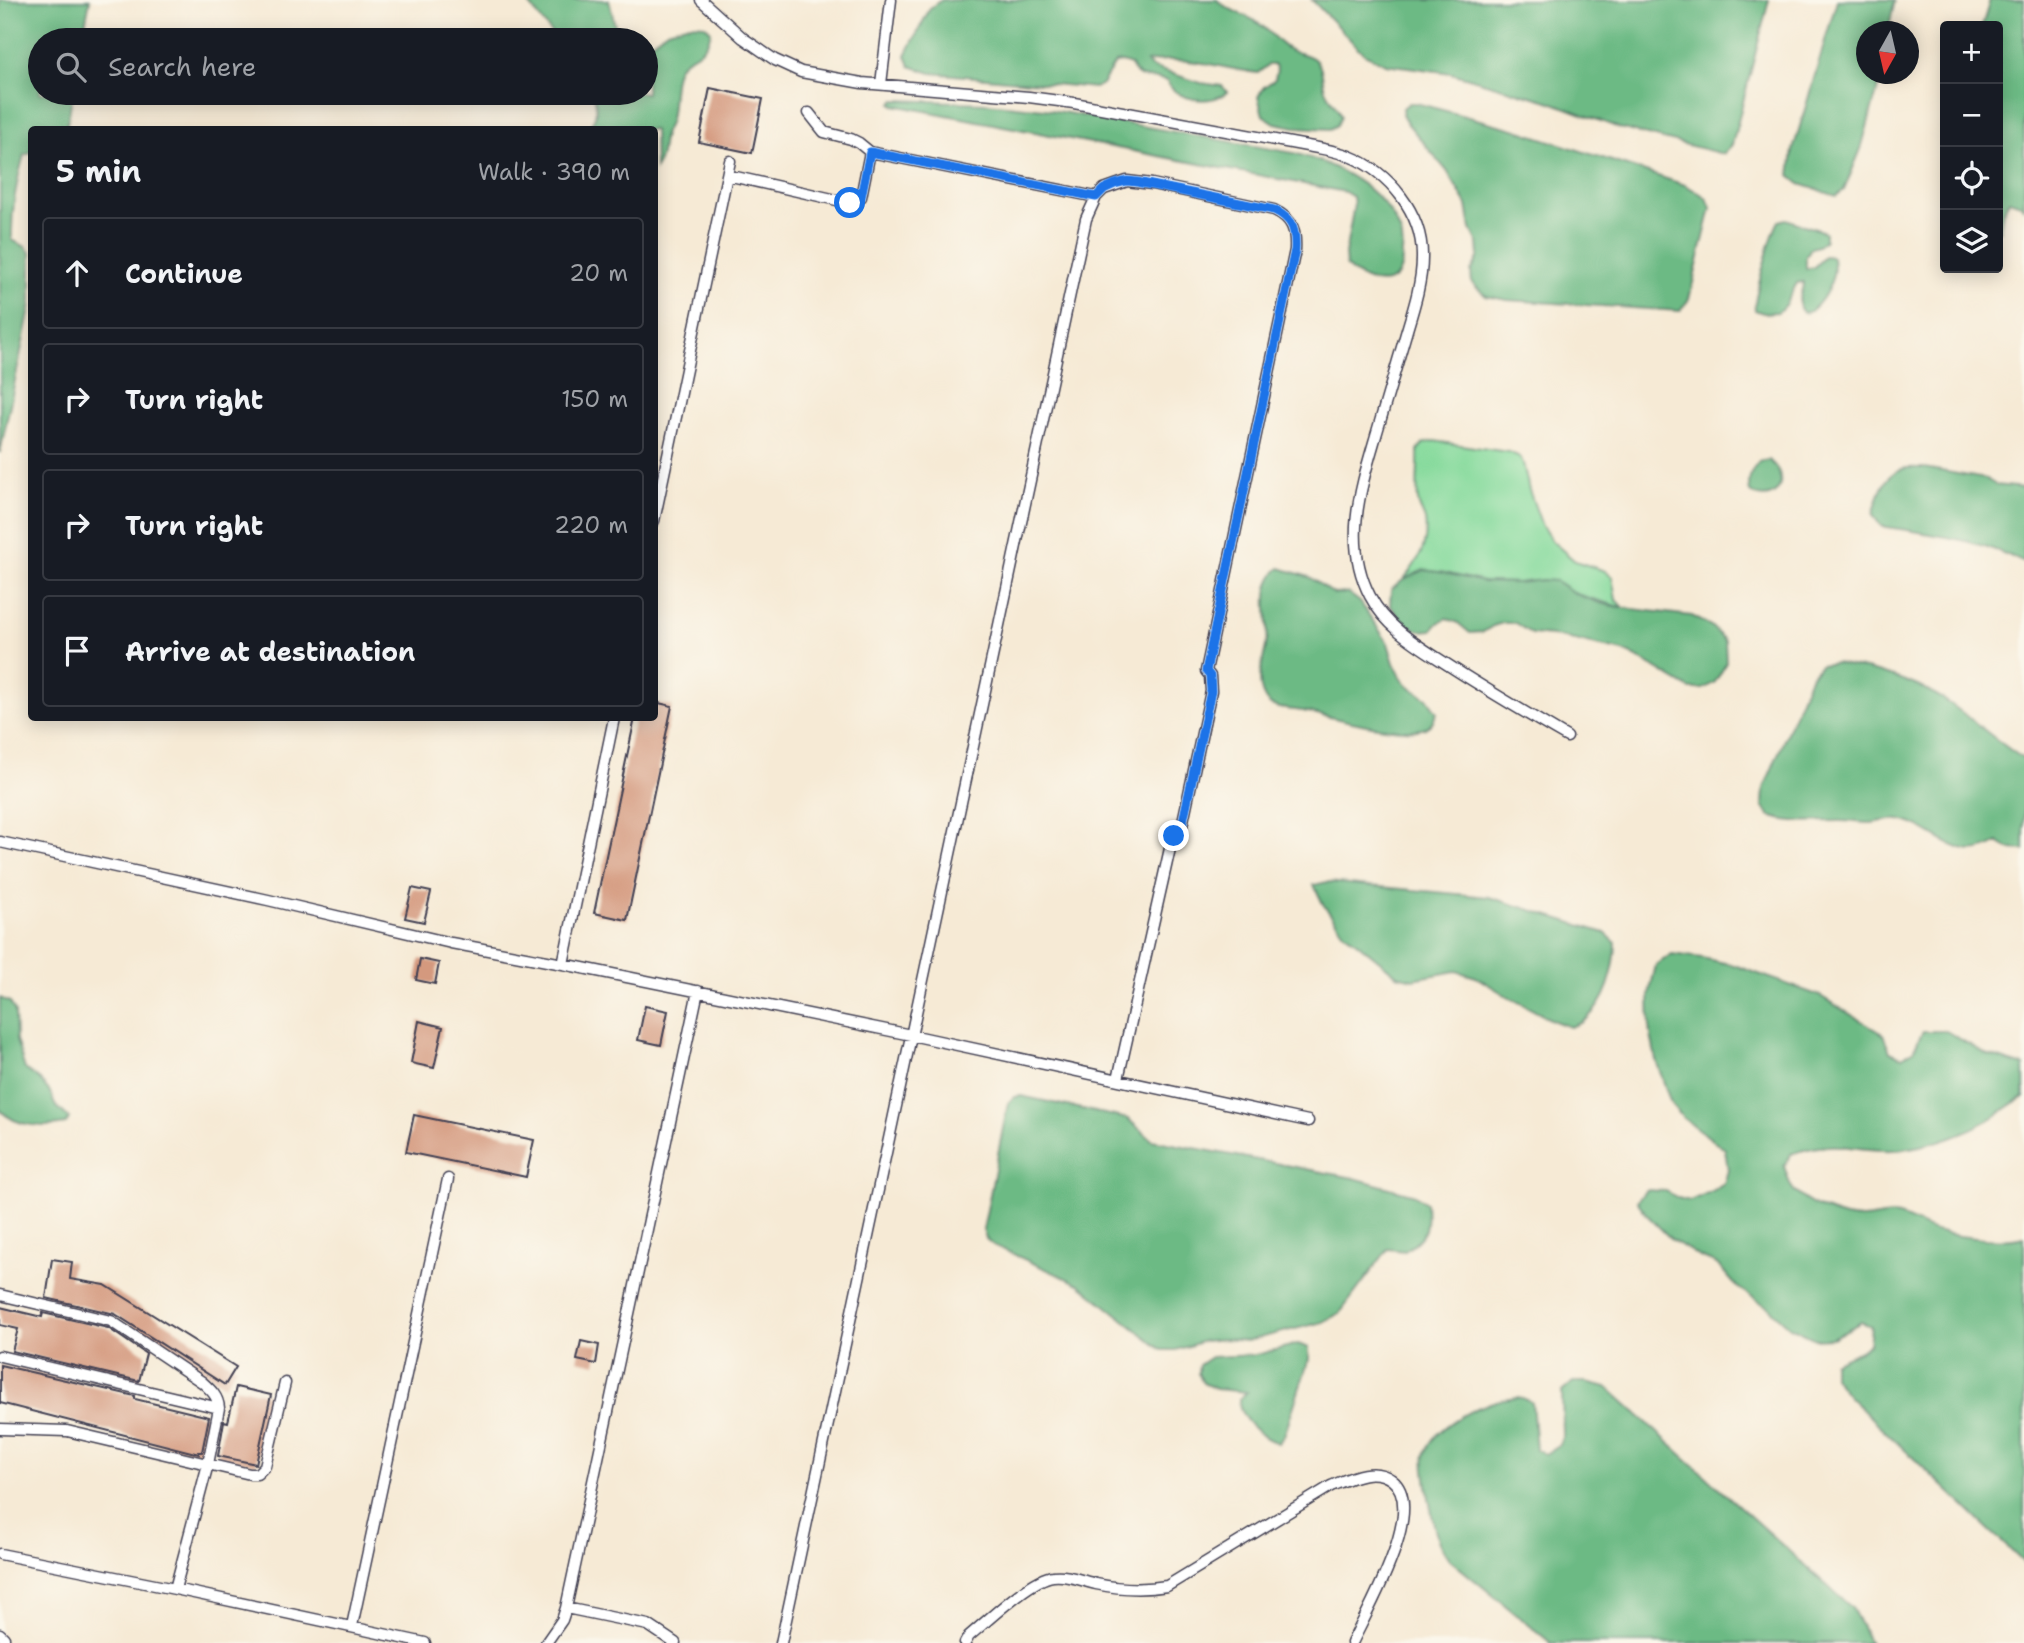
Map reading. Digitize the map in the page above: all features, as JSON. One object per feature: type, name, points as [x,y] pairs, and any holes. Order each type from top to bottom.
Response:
[{"type":"lane","points":[[701,0],[743,38],[801,72],[881,84],[1074,103],[1318,148],[1348,156],[1368,166],[1390,183],[1414,218],[1422,256],[1420,280],[1412,313],[1360,488],[1355,526],[1356,551],[1361,574],[1371,598],[1389,623],[1484,689],[1567,737]]},
{"type":"lane","points":[[881,84],[891,0]]},
{"type":"lane","points":[[809,113],[824,132],[851,139],[870,152],[1096,197]]},
{"type":"lane","points":[[727,174],[850,203],[861,197],[870,152]]},
{"type":"lane","points":[[658,502],[730,161]]},
{"type":"lane","points":[[781,1643],[1083,233],[1096,197],[1104,189],[1127,181],[1274,210],[1290,221],[1296,239],[1206,671],[1210,676],[1211,691],[1182,826],[1171,844],[1118,1079]]},
{"type":"lane","points":[[563,964],[613,721]]},
{"type":"lane","points":[[0,842],[451,943],[911,1035],[1308,1121]]},
{"type":"lane","points":[[546,1643],[562,1620],[566,1608],[698,991]]},
{"type":"lane","points":[[352,1626],[449,1179]]},
{"type":"lane","points":[[0,1295],[111,1321],[202,1382],[218,1400],[219,1408],[208,1464],[175,1589]]},
{"type":"lane","points":[[0,1356],[219,1408]]},
{"type":"lane","points":[[0,1429],[67,1431],[250,1474],[261,1471],[265,1466],[285,1382]]},
{"type":"lane","points":[[965,1643],[969,1636],[1031,1584],[1051,1576],[1066,1576],[1127,1589],[1148,1590],[1167,1586],[1331,1486],[1371,1473],[1385,1476],[1395,1482],[1402,1492],[1403,1518],[1394,1552],[1352,1643]]},
{"type":"lane","points":[[0,1554],[425,1643]]},
{"type":"lane","points":[[566,1608],[648,1625],[675,1643]]},
{"type":"green space","points":[[0,0],[90,0],[84,28],[28,28],[28,105],[71,105],[67,126],[28,126],[28,154],[24,155],[16,186],[12,240],[28,250],[28,318],[0,453]]},
{"type":"green space","points":[[526,0],[609,0],[616,28],[548,28]]},
{"type":"green space","points":[[942,0],[1217,0],[1260,24],[1288,49],[1314,59],[1321,69],[1325,89],[1341,117],[1337,125],[1330,129],[1275,123],[1263,115],[1258,97],[1263,88],[1275,79],[1275,65],[1268,65],[1258,73],[1189,61],[1147,62],[1151,67],[1201,83],[1222,86],[1227,92],[1203,100],[1177,93],[1167,81],[1141,77],[1131,65],[1122,62],[1115,63],[1102,84],[1095,88],[931,73],[910,66],[906,55],[930,8]]},
{"type":"green space","points":[[1312,0],[1769,0],[1732,145],[1723,154],[1619,128],[1548,101],[1451,73],[1386,64],[1364,54]]},
{"type":"green space","points":[[1837,0],[1895,0],[1890,21],[1856,21],[1856,84],[1879,84],[1861,149],[1844,190],[1836,196],[1800,184],[1790,176],[1793,150]]},
{"type":"green space","points":[[1990,0],[2024,0],[2024,208],[2021,204],[2009,200],[2003,212],[2003,21],[1984,21]]},
{"type":"green space","points":[[690,24],[705,25],[711,31],[704,47],[684,61],[677,70],[671,117],[658,162],[658,126],[590,126],[596,105],[658,105],[658,37],[667,30]]},
{"type":"green space","points":[[895,100],[987,103],[1045,109],[1310,158],[1357,180],[1382,202],[1401,234],[1403,245],[1400,270],[1395,278],[1383,283],[1362,277],[1346,266],[1345,254],[1354,205],[1353,197],[1345,192],[894,105],[892,103]]},
{"type":"green space","points":[[1409,103],[1514,129],[1685,185],[1701,194],[1711,208],[1689,299],[1680,311],[1507,300],[1486,296],[1472,283],[1471,272],[1479,256],[1467,205],[1447,171],[1407,123],[1402,114],[1403,108]]},
{"type":"green space","points":[[1786,219],[1825,232],[1825,240],[1811,248],[1806,256],[1806,269],[1814,267],[1825,256],[1832,257],[1832,279],[1821,301],[1807,312],[1802,311],[1799,303],[1803,282],[1797,283],[1778,312],[1763,313],[1755,310],[1760,280],[1776,228],[1779,221]]},
{"type":"green space","points":[[1434,441],[1508,452],[1518,456],[1523,463],[1542,526],[1552,541],[1575,561],[1605,571],[1612,577],[1616,600],[1624,608],[1576,594],[1556,582],[1543,580],[1518,583],[1483,582],[1424,570],[1403,580],[1418,560],[1426,529],[1417,494],[1418,450],[1423,444]]},
{"type":"green space","points":[[1769,460],[1780,476],[1780,483],[1775,493],[1770,496],[1757,496],[1750,492],[1750,476],[1759,462]]},
{"type":"green space","points":[[1924,468],[1986,479],[1996,485],[2024,488],[2024,563],[1973,543],[1881,526],[1873,515],[1886,481],[1902,469]]},
{"type":"green space","points":[[1280,568],[1309,577],[1334,594],[1348,593],[1360,602],[1388,643],[1402,679],[1427,698],[1437,712],[1433,722],[1425,728],[1414,730],[1383,728],[1279,708],[1267,702],[1260,681],[1268,637],[1267,596],[1270,581]]},
{"type":"green space","points":[[1424,570],[1483,582],[1556,581],[1576,594],[1600,603],[1692,616],[1711,626],[1725,641],[1726,664],[1715,682],[1703,689],[1690,689],[1623,651],[1561,637],[1532,634],[1515,623],[1503,623],[1483,632],[1470,633],[1447,618],[1432,630],[1419,631],[1403,622],[1390,605],[1391,590],[1403,580]]},
{"type":"green space","points":[[1835,663],[1893,677],[1935,694],[2024,759],[2024,850],[2009,849],[1998,842],[1984,849],[1971,851],[1947,843],[1911,823],[1898,820],[1871,823],[1803,821],[1769,816],[1763,805],[1764,788],[1810,677],[1820,665]]},
{"type":"green space","points":[[1327,882],[1489,897],[1605,933],[1616,943],[1608,985],[1593,1013],[1584,1021],[1570,1027],[1552,1020],[1476,977],[1456,971],[1413,979],[1397,975],[1344,932],[1323,904],[1314,885]]},
{"type":"green space","points":[[1672,954],[1734,965],[1820,996],[1883,1034],[1890,1052],[1902,1057],[1913,1051],[1923,1031],[1946,1031],[1986,1054],[2024,1066],[2024,1097],[1969,1130],[1939,1141],[1901,1149],[1833,1146],[1815,1148],[1791,1154],[1784,1166],[1796,1193],[1833,1213],[1862,1219],[1899,1216],[1934,1231],[1970,1237],[2024,1237],[2024,1563],[1848,1396],[1833,1377],[1833,1363],[1869,1344],[1871,1326],[1861,1322],[1832,1338],[1815,1339],[1790,1327],[1768,1307],[1737,1287],[1717,1264],[1671,1239],[1637,1201],[1646,1190],[1666,1191],[1690,1201],[1724,1184],[1728,1170],[1725,1149],[1683,1118],[1671,1104],[1656,1060],[1650,1030],[1649,994],[1656,965]]},
{"type":"green space","points":[[0,998],[10,1002],[15,1012],[16,1040],[25,1069],[50,1092],[55,1105],[69,1118],[66,1124],[31,1125],[14,1120],[0,1110]]},
{"type":"green space","points":[[1021,1096],[1128,1119],[1152,1140],[1354,1178],[1415,1195],[1426,1203],[1427,1219],[1424,1231],[1405,1251],[1388,1249],[1340,1313],[1323,1322],[1247,1341],[1204,1341],[1176,1350],[1162,1350],[1079,1284],[993,1245],[986,1239],[983,1230],[1008,1103],[1014,1097]]},
{"type":"green space","points":[[1298,1344],[1309,1348],[1309,1359],[1284,1436],[1278,1443],[1258,1432],[1246,1420],[1239,1399],[1247,1392],[1216,1389],[1203,1383],[1198,1373],[1199,1365],[1211,1357],[1256,1355]]},
{"type":"green space","points":[[1573,1382],[1607,1387],[1852,1608],[1870,1643],[1551,1643],[1449,1559],[1438,1540],[1429,1497],[1425,1455],[1430,1444],[1439,1433],[1463,1415],[1492,1403],[1519,1397],[1532,1402],[1536,1449],[1545,1454],[1559,1445],[1563,1435],[1562,1392]]},
{"type":"building","points":[[710,88],[763,99],[752,153],[699,142]]},
{"type":"building","points":[[658,703],[672,706],[627,920],[594,913],[634,721],[658,721]]},
{"type":"building","points":[[412,888],[431,892],[424,922],[405,918]]},
{"type":"building","points":[[420,959],[439,963],[435,984],[416,980]]},
{"type":"building","points":[[645,1006],[668,1011],[661,1045],[638,1040]]},
{"type":"building","points":[[419,1021],[443,1027],[434,1068],[411,1063]]},
{"type":"building","points":[[414,1115],[534,1140],[526,1177],[406,1152]]},
{"type":"building","points":[[52,1259],[72,1262],[70,1279],[105,1285],[236,1367],[225,1385],[115,1314],[46,1298]]},
{"type":"building","points":[[0,1307],[42,1317],[43,1313],[108,1328],[146,1354],[139,1381],[12,1351],[18,1329],[0,1325]]},
{"type":"building","points":[[581,1341],[599,1345],[596,1364],[577,1360]]},
{"type":"building","points":[[0,1365],[135,1396],[135,1399],[209,1417],[202,1452],[199,1454],[0,1403]]},
{"type":"building","points":[[236,1387],[271,1395],[256,1464],[218,1456],[224,1421],[228,1422]]},
{"type":"route","points":[[850,203],[861,197],[870,152],[1096,197],[1104,189],[1127,181],[1152,184],[1274,210],[1290,221],[1296,239],[1295,250],[1206,671],[1212,682],[1211,691],[1182,826],[1174,836]]}]
